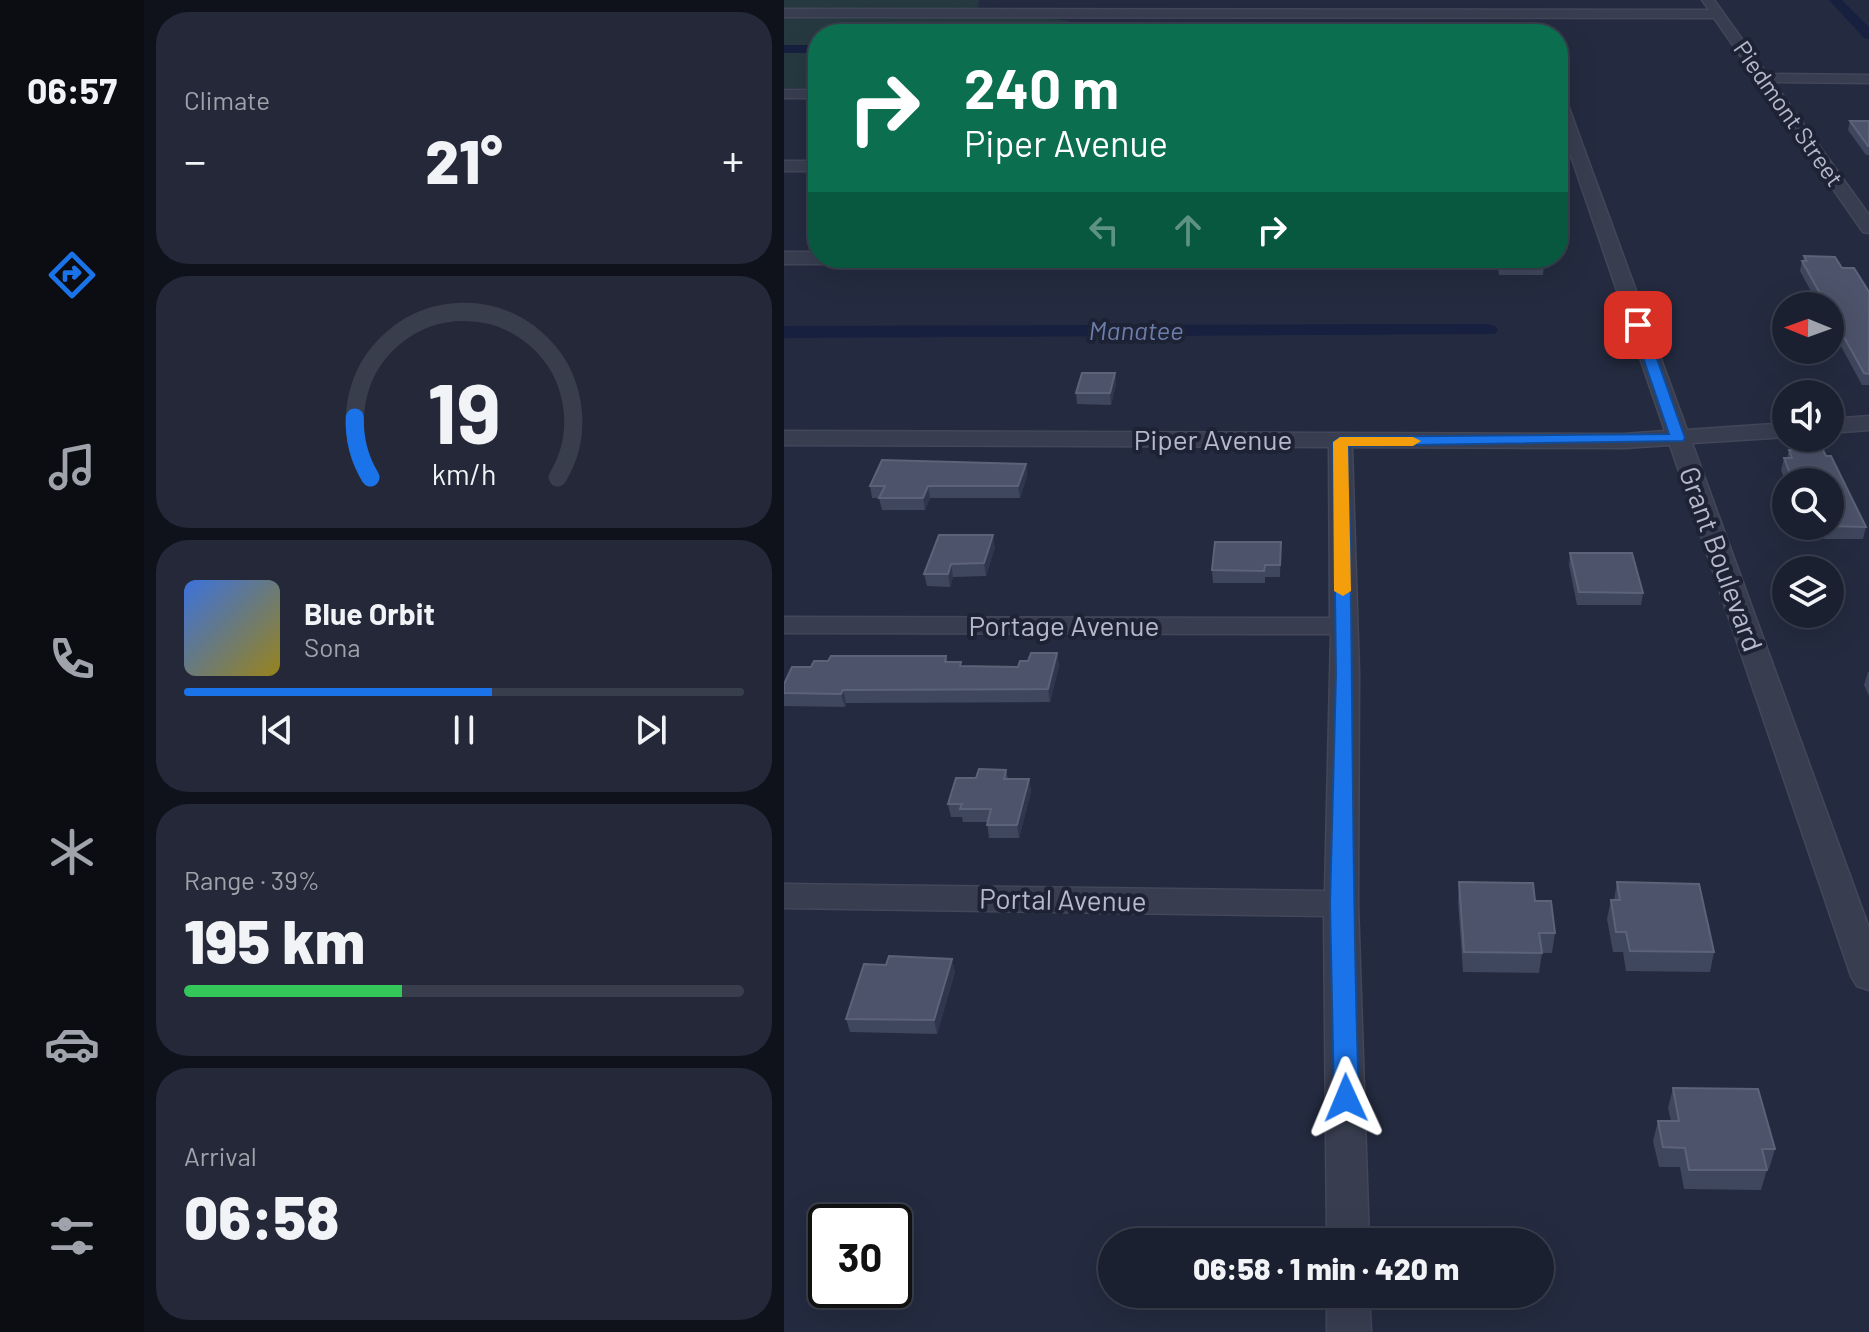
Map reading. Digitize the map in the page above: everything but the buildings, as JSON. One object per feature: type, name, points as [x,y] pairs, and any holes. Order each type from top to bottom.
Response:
[{"type":"street","points":[[811,13],[824,0]]},
{"type":"street","points":[[988,13],[995,0]]},
{"type":"street","points":[[1523,0],[1531,19]]},
{"type":"street","name":"Piedmont Street","points":[[1708,0],[1869,228]]},
{"type":"street","points":[[784,13],[1340,7],[1531,19],[1718,14]]},
{"type":"street","points":[[1765,78],[1869,79]]},
{"type":"street","points":[[784,94],[808,94]]},
{"type":"street","name":"Grant Boulevard","points":[[1568,136],[1576,167],[1678,438],[1869,976]]},
{"type":"street","points":[[784,166],[808,166]]},
{"type":"street","points":[[784,258],[808,258]]},
{"type":"street","points":[[1844,425],[1869,423]]},
{"type":"street","name":"Piper Avenue","points":[[784,438],[1340,442],[1678,438],[1772,431]]},
{"type":"street","points":[[1340,442],[1343,626],[1341,904],[1348,1228]]},
{"type":"street","name":"Portage Avenue","points":[[784,625],[1343,626]]},
{"type":"street","name":"Portal Avenue","points":[[784,896],[1341,904]]},
{"type":"street","points":[[1348,1308],[1349,1332]]},
{"type":"shaded area","points":[[784,0],[979,0],[980,11],[1068,21],[1068,24],[808,24],[808,88],[784,88]]},
{"type":"waterway","points":[[1835,0],[1869,35]]},
{"type":"waterway","points":[[784,49],[808,49]]},
{"type":"waterway","name":"Manatee","points":[[784,332],[1488,330]]},
{"type":"slow traffic","points":[[1343,591],[1340,442],[1413,441]]},
{"type":"route","points":[[1346,1098],[1341,904],[1345,674],[1340,442],[1678,438],[1638,325]]}]
